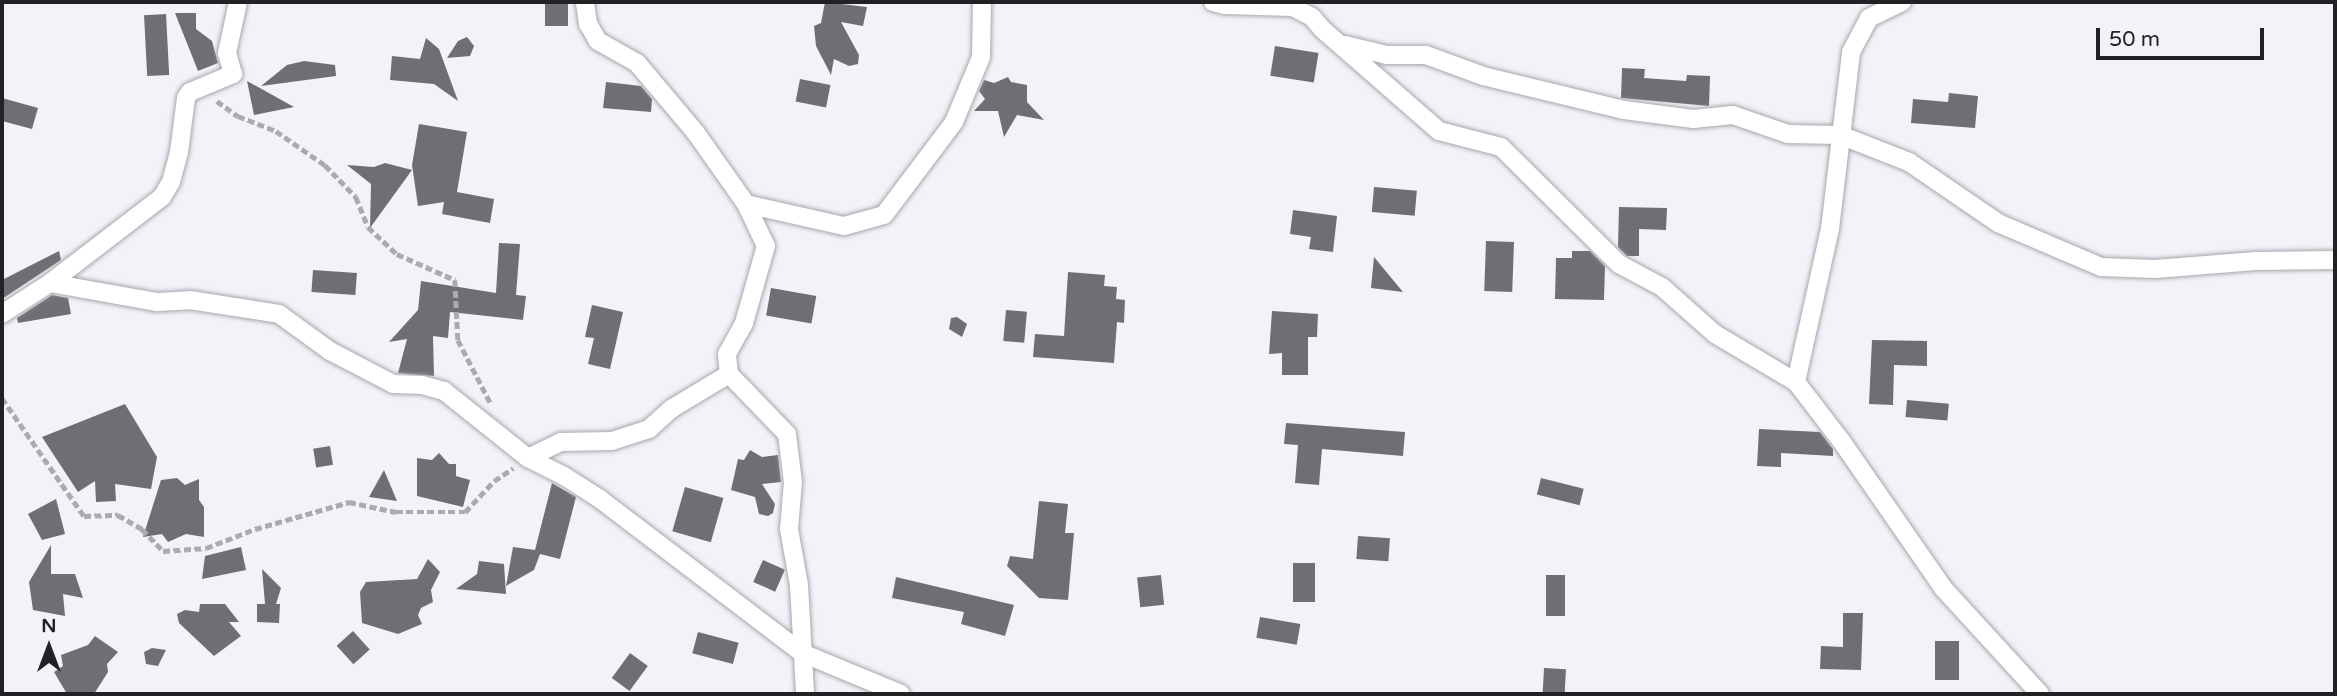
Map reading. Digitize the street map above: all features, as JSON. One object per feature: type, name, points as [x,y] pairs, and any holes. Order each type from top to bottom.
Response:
[{"type":"street","points":[[2,314],[50,283],[162,197],[171,181],[186,97],[190,92],[233,74],[228,53],[238,2]]},
{"type":"street","points":[[585,2],[588,24],[598,41],[623,54],[644,71],[696,133],[746,205],[766,246],[744,323],[727,354],[729,374],[787,433],[793,482],[789,529],[799,585],[805,694]]},
{"type":"street","points":[[746,205],[844,226],[884,215],[954,122],[981,57],[982,2]]},
{"type":"street","points":[[1213,2],[1293,6],[1312,17],[1439,131],[1501,148],[1619,264],[1662,287],[1715,334],[1796,382],[1843,442],[1943,588],[2040,694]]},
{"type":"street","points":[[1796,382],[1830,229],[1851,52],[1869,18],[1902,2]]},
{"type":"street","points":[[1342,45],[1387,55],[1426,55],[1483,76],[1624,110],[1693,119],[1733,115],[1788,134],[1840,135],[1909,162],[1998,223],[2101,267],[2155,268],[2256,261],[2335,260]]},
{"type":"street","points":[[50,283],[157,302],[190,300],[279,314],[330,351],[393,384],[422,385],[444,391],[528,458],[564,476],[600,499],[802,653],[901,694]]},
{"type":"street","points":[[528,458],[561,442],[612,441],[649,429],[671,409],[729,374]]},
{"type":"path","points":[[190,92],[217,101],[239,116],[276,131],[325,165],[356,197],[368,227],[397,254],[455,280],[457,340],[495,410]]},
{"type":"path","points":[[2,398],[85,516],[118,515],[142,529],[163,551],[206,548],[255,529],[349,502],[396,512],[465,512],[494,481],[528,458]]},
{"type":"building","points":[[545,2],[568,2],[568,26],[545,26]]},
{"type":"building","points":[[825,2],[867,7],[863,26],[841,22],[859,55],[858,64],[849,66],[834,59],[831,75],[816,46],[814,26],[821,23]]},
{"type":"building","points":[[175,13],[196,13],[196,29],[212,41],[218,63],[198,71]]},
{"type":"building","points":[[166,14],[169,75],[147,76],[144,15]]},
{"type":"building","points":[[467,37],[474,46],[470,56],[447,58],[458,41]]},
{"type":"building","points":[[426,38],[439,49],[458,101],[434,84],[390,80],[392,56],[420,59]]},
{"type":"building","points":[[1275,46],[1318,53],[1314,83],[1270,76]]},
{"type":"building","points":[[304,61],[335,65],[336,76],[261,86],[287,65]]},
{"type":"building","points":[[1622,68],[1645,69],[1644,78],[1686,81],[1687,75],[1710,76],[1709,106],[1621,98]]},
{"type":"building","points":[[1008,77],[1011,82],[1027,85],[1027,102],[1044,120],[1017,115],[1004,137],[998,111],[974,111],[985,99],[979,91],[984,80],[994,83]]},
{"type":"building","points":[[800,79],[830,85],[826,107],[796,102]]},
{"type":"building","points":[[247,81],[294,107],[254,115]]},
{"type":"building","points":[[606,82],[641,86],[652,99],[651,112],[603,108]]},
{"type":"building","points":[[1949,93],[1978,96],[1975,128],[1911,123],[1913,99],[1948,102]]},
{"type":"building","points":[[2,98],[38,108],[32,129],[2,121]]},
{"type":"building","points":[[419,124],[467,132],[457,192],[494,199],[490,223],[442,214],[444,202],[418,206],[412,165]]},
{"type":"building","points":[[385,163],[412,170],[370,228],[371,184],[347,165],[374,167]]},
{"type":"building","points":[[1374,187],[1417,191],[1415,216],[1372,212]]},
{"type":"building","points":[[1619,207],[1667,208],[1666,230],[1639,229],[1639,256],[1627,256],[1618,247]]},
{"type":"building","points":[[1293,210],[1337,216],[1333,252],[1309,249],[1311,237],[1290,234]]},
{"type":"building","points":[[1486,241],[1514,242],[1512,292],[1484,291]]},
{"type":"building","points":[[499,243],[520,244],[516,295],[526,296],[523,320],[450,312],[448,338],[433,336],[434,376],[398,373],[407,339],[389,342],[418,310],[421,281],[496,293]]},
{"type":"building","points":[[59,251],[61,260],[2,299],[2,280]]},
{"type":"building","points":[[1572,251],[1590,251],[1605,266],[1604,300],[1555,299],[1556,258],[1572,258]]},
{"type":"building","points":[[1374,257],[1403,292],[1371,288]]},
{"type":"building","points":[[313,270],[357,273],[355,295],[311,292]]},
{"type":"building","points":[[1068,272],[1105,275],[1104,286],[1117,287],[1116,299],[1125,300],[1124,323],[1117,322],[1114,363],[1033,357],[1035,334],[1064,336]]},
{"type":"building","points":[[771,288],[816,296],[811,324],[766,316]]},
{"type":"building","points":[[52,295],[68,298],[71,314],[18,323],[17,318]]},
{"type":"building","points":[[592,305],[623,312],[610,369],[588,364],[594,338],[585,337]]},
{"type":"building","points":[[1006,310],[1027,312],[1024,343],[1003,341]]},
{"type":"building","points":[[1272,311],[1318,314],[1317,337],[1308,337],[1308,375],[1282,375],[1282,353],[1269,354]]},
{"type":"building","points":[[957,317],[967,324],[962,337],[949,329],[951,318]]},
{"type":"building","points":[[1872,340],[1927,341],[1927,366],[1894,365],[1893,405],[1869,404]]},
{"type":"building","points":[[1907,400],[1949,404],[1947,421],[1906,417]]},
{"type":"building","points":[[125,404],[157,457],[151,489],[115,484],[116,501],[96,502],[95,481],[78,492],[42,437]]},
{"type":"building","points":[[1286,423],[1405,432],[1403,456],[1322,449],[1319,485],[1295,483],[1298,445],[1284,444]]},
{"type":"building","points":[[1759,429],[1820,432],[1833,449],[1833,456],[1781,453],[1781,467],[1757,466]]},
{"type":"building","points":[[330,446],[333,465],[316,467],[313,449]]},
{"type":"building","points":[[750,450],[762,457],[778,455],[781,482],[762,484],[775,504],[773,513],[768,516],[759,514],[755,497],[731,490],[738,459],[744,460]]},
{"type":"building","points":[[439,453],[449,464],[456,464],[456,476],[470,480],[463,507],[417,496],[417,458],[432,460]]},
{"type":"building","points":[[384,470],[397,501],[369,497]]},
{"type":"building","points":[[177,478],[185,485],[199,479],[199,500],[204,507],[204,537],[186,534],[168,542],[162,534],[143,537],[161,480]]},
{"type":"building","points":[[1541,478],[1584,489],[1580,505],[1537,494]]},
{"type":"building","points":[[552,483],[576,497],[560,559],[540,554],[534,570],[506,586],[513,547],[535,550]]},
{"type":"building","points":[[685,487],[723,498],[711,542],[672,531]]},
{"type":"building","points":[[56,499],[65,534],[42,540],[28,514]]},
{"type":"building","points":[[1039,501],[1068,504],[1065,533],[1074,533],[1068,600],[1039,598],[1007,566],[1010,556],[1033,559]]},
{"type":"building","points":[[1358,536],[1390,538],[1388,561],[1356,559]]},
{"type":"building","points":[[51,545],[51,574],[75,574],[83,598],[63,594],[65,616],[33,610],[29,582]]},
{"type":"building","points":[[241,547],[246,570],[202,579],[205,556]]},
{"type":"building","points":[[428,559],[440,572],[431,590],[433,602],[421,608],[418,615],[422,624],[398,634],[362,623],[360,592],[366,582],[417,579]]},
{"type":"building","points":[[763,560],[785,570],[775,592],[753,582]]},
{"type":"building","points":[[479,561],[504,564],[506,594],[456,589],[477,574]]},
{"type":"building","points":[[1293,563],[1315,563],[1315,602],[1293,602]]},
{"type":"building","points":[[262,569],[281,588],[276,604],[280,604],[279,623],[257,622],[257,604],[265,604]]},
{"type":"building","points":[[1161,575],[1164,605],[1140,607],[1137,578]]},
{"type":"building","points":[[1546,575],[1565,575],[1565,616],[1546,616]]},
{"type":"building","points":[[896,577],[1014,605],[1005,636],[961,624],[964,612],[892,598]]},
{"type":"building","points":[[200,604],[225,604],[239,622],[229,622],[241,636],[214,656],[179,623],[177,614],[185,610],[199,612]]},
{"type":"building","points":[[1843,613],[1863,613],[1861,670],[1820,669],[1821,646],[1843,647]]},
{"type":"building","points":[[1260,617],[1300,624],[1297,645],[1256,638]]},
{"type":"building","points":[[353,631],[370,650],[353,664],[337,646]]},
{"type":"building","points":[[698,632],[739,643],[733,664],[692,653]]},
{"type":"building","points":[[95,636],[118,652],[107,664],[108,672],[94,694],[67,694],[54,672],[63,666],[61,655],[88,645]]},
{"type":"building","points":[[1935,641],[1959,641],[1959,680],[1935,680]]},
{"type":"building","points":[[152,648],[166,650],[158,666],[146,664],[144,652]]},
{"type":"building","points":[[630,653],[648,666],[630,691],[612,678]]},
{"type":"building","points":[[1544,668],[1566,669],[1565,694],[1543,694]]}]
